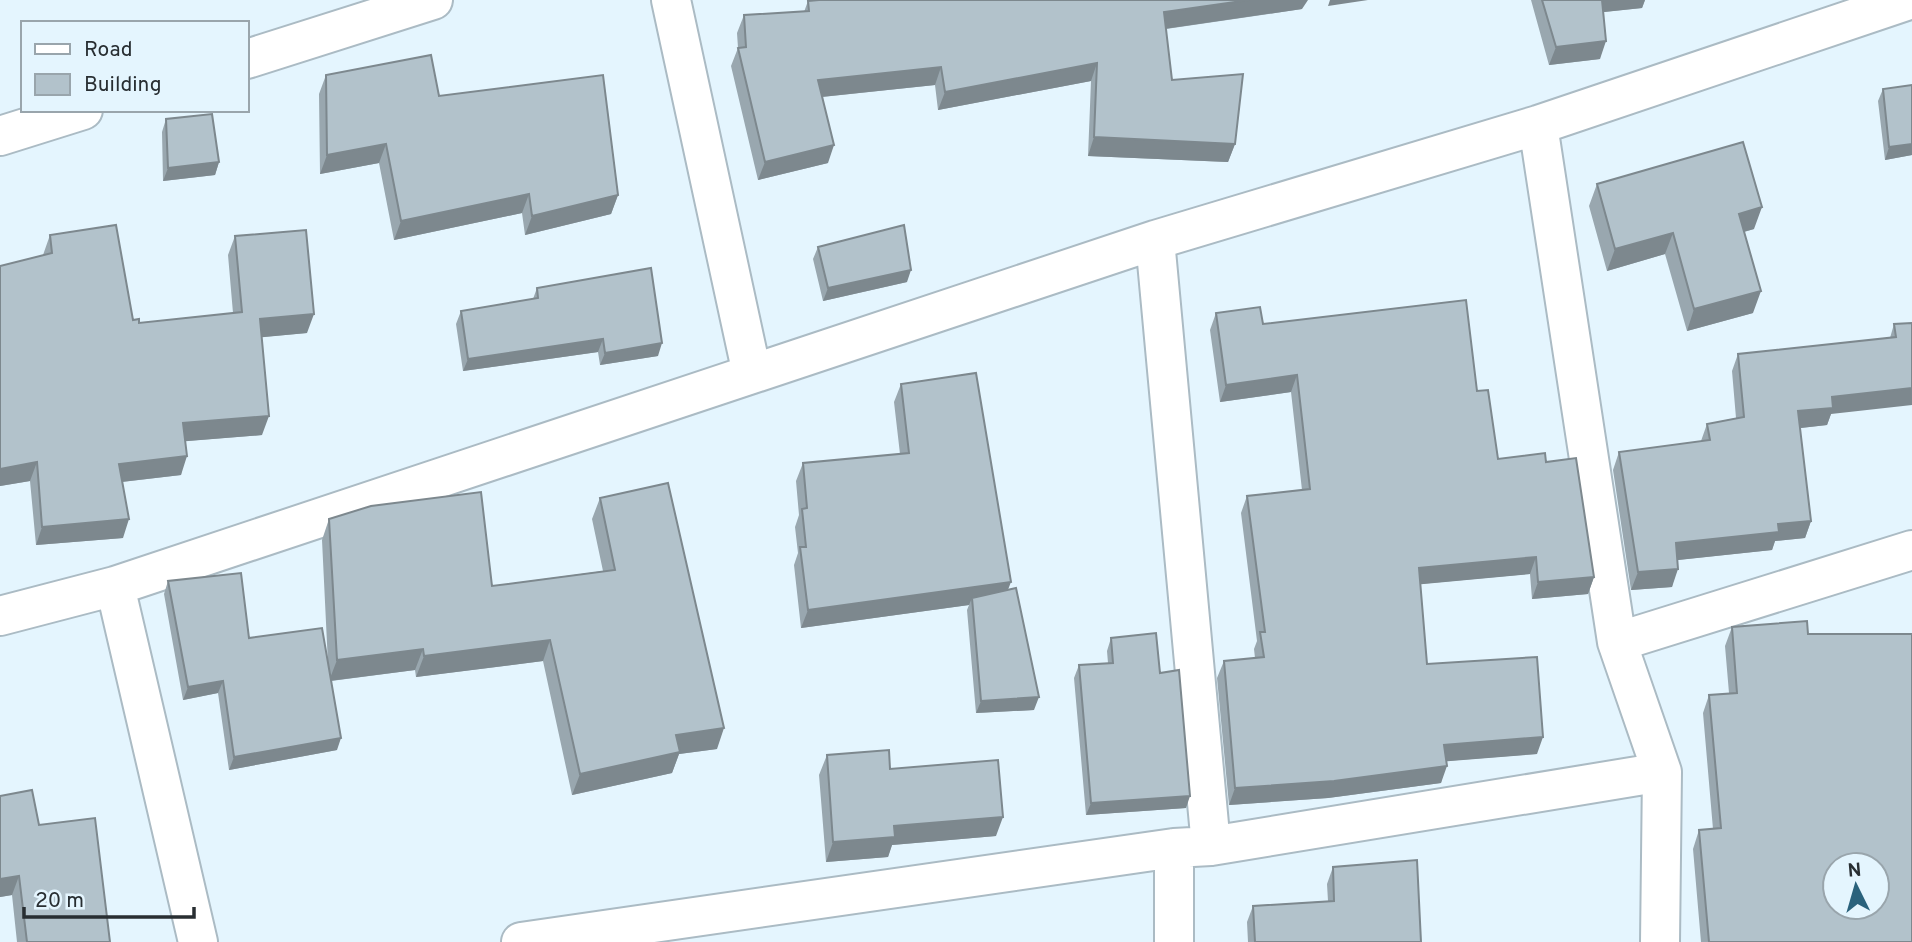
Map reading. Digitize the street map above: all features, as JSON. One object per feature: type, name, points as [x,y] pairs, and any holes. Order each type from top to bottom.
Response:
[{"type":"street","points":[[248,59],[433,0]]},
{"type":"street","points":[[671,0],[752,374]]},
{"type":"street","points":[[0,617],[115,586],[1155,240],[1538,125],[1909,0]]},
{"type":"street","points":[[0,136],[77,112]]},
{"type":"street","points":[[1538,125],[1617,642],[1662,772],[1660,942]]},
{"type":"street","points":[[1155,240],[1211,846]]},
{"type":"street","points":[[1617,642],[1912,550]]},
{"type":"street","points":[[115,586],[198,942]]},
{"type":"street","points":[[522,942],[666,932],[1174,848],[1211,846],[1662,772]]},
{"type":"street","points":[[1174,848],[1174,942]]},
{"type":"building","points":[[1249,0],[1164,12],[1172,80],[1243,74],[1235,144],[1094,137],[1097,63],[945,92],[941,67],[818,80],[834,145],[765,162],[738,48],[746,47],[744,15],[809,11],[808,1]]},
{"type":"building","points":[[1542,0],[1602,0],[1606,41],[1556,47]]},
{"type":"building","points":[[431,55],[439,96],[603,75],[618,195],[532,216],[529,194],[401,221],[386,144],[327,155],[326,75]]},
{"type":"building","points":[[1912,85],[1912,144],[1889,147],[1883,89]]},
{"type":"building","points":[[212,114],[219,162],[168,168],[166,119]]},
{"type":"building","points":[[1743,142],[1762,207],[1739,214],[1761,291],[1694,309],[1673,233],[1615,249],[1597,184]]},
{"type":"building","points":[[116,225],[133,320],[139,319],[139,323],[242,312],[235,236],[306,230],[314,314],[260,319],[269,416],[183,423],[187,456],[119,464],[129,519],[42,527],[37,462],[0,469],[0,266],[52,253],[50,235]]},
{"type":"building","points":[[904,225],[911,270],[828,288],[818,247]]},
{"type":"building","points":[[651,268],[662,343],[605,353],[603,339],[468,359],[461,311],[538,298],[537,288]]},
{"type":"building","points":[[1466,300],[1477,391],[1488,390],[1498,459],[1545,453],[1546,462],[1576,458],[1594,577],[1538,582],[1536,557],[1419,568],[1427,664],[1537,657],[1543,737],[1444,745],[1447,766],[1334,781],[1235,788],[1224,661],[1264,657],[1260,632],[1265,632],[1247,496],[1310,489],[1297,375],[1226,385],[1216,313],[1260,307],[1263,324]]},
{"type":"building","points":[[1912,323],[1912,388],[1832,397],[1833,408],[1798,411],[1811,521],[1778,524],[1779,532],[1676,543],[1678,569],[1638,572],[1619,452],[1710,440],[1707,424],[1744,417],[1738,354],[1896,337],[1894,324]]},
{"type":"building","points":[[976,373],[1011,582],[808,610],[800,547],[806,547],[802,509],[807,508],[803,463],[909,453],[901,384]]},
{"type":"building","points":[[668,483],[724,728],[676,735],[680,752],[580,774],[550,640],[424,656],[423,649],[337,660],[329,519],[371,506],[481,492],[492,586],[615,570],[600,498]]},
{"type":"building","points":[[241,573],[249,638],[322,628],[341,738],[234,757],[223,681],[188,687],[168,581]]},
{"type":"building","points":[[1016,588],[1039,697],[981,701],[972,598]]},
{"type":"building","points":[[1807,621],[1808,634],[1912,634],[1912,942],[1709,942],[1699,830],[1721,828],[1709,695],[1737,693],[1732,627]]},
{"type":"building","points":[[1156,633],[1160,673],[1179,670],[1190,796],[1091,803],[1079,665],[1113,663],[1111,638]]},
{"type":"building","points":[[889,750],[890,769],[998,760],[1003,817],[894,826],[895,837],[833,842],[827,755]]},
{"type":"building","points":[[32,790],[39,825],[95,818],[110,942],[27,942],[19,876],[0,879],[0,796]]},
{"type":"building","points":[[1417,860],[1421,942],[1255,942],[1253,906],[1334,901],[1333,867]]}]
